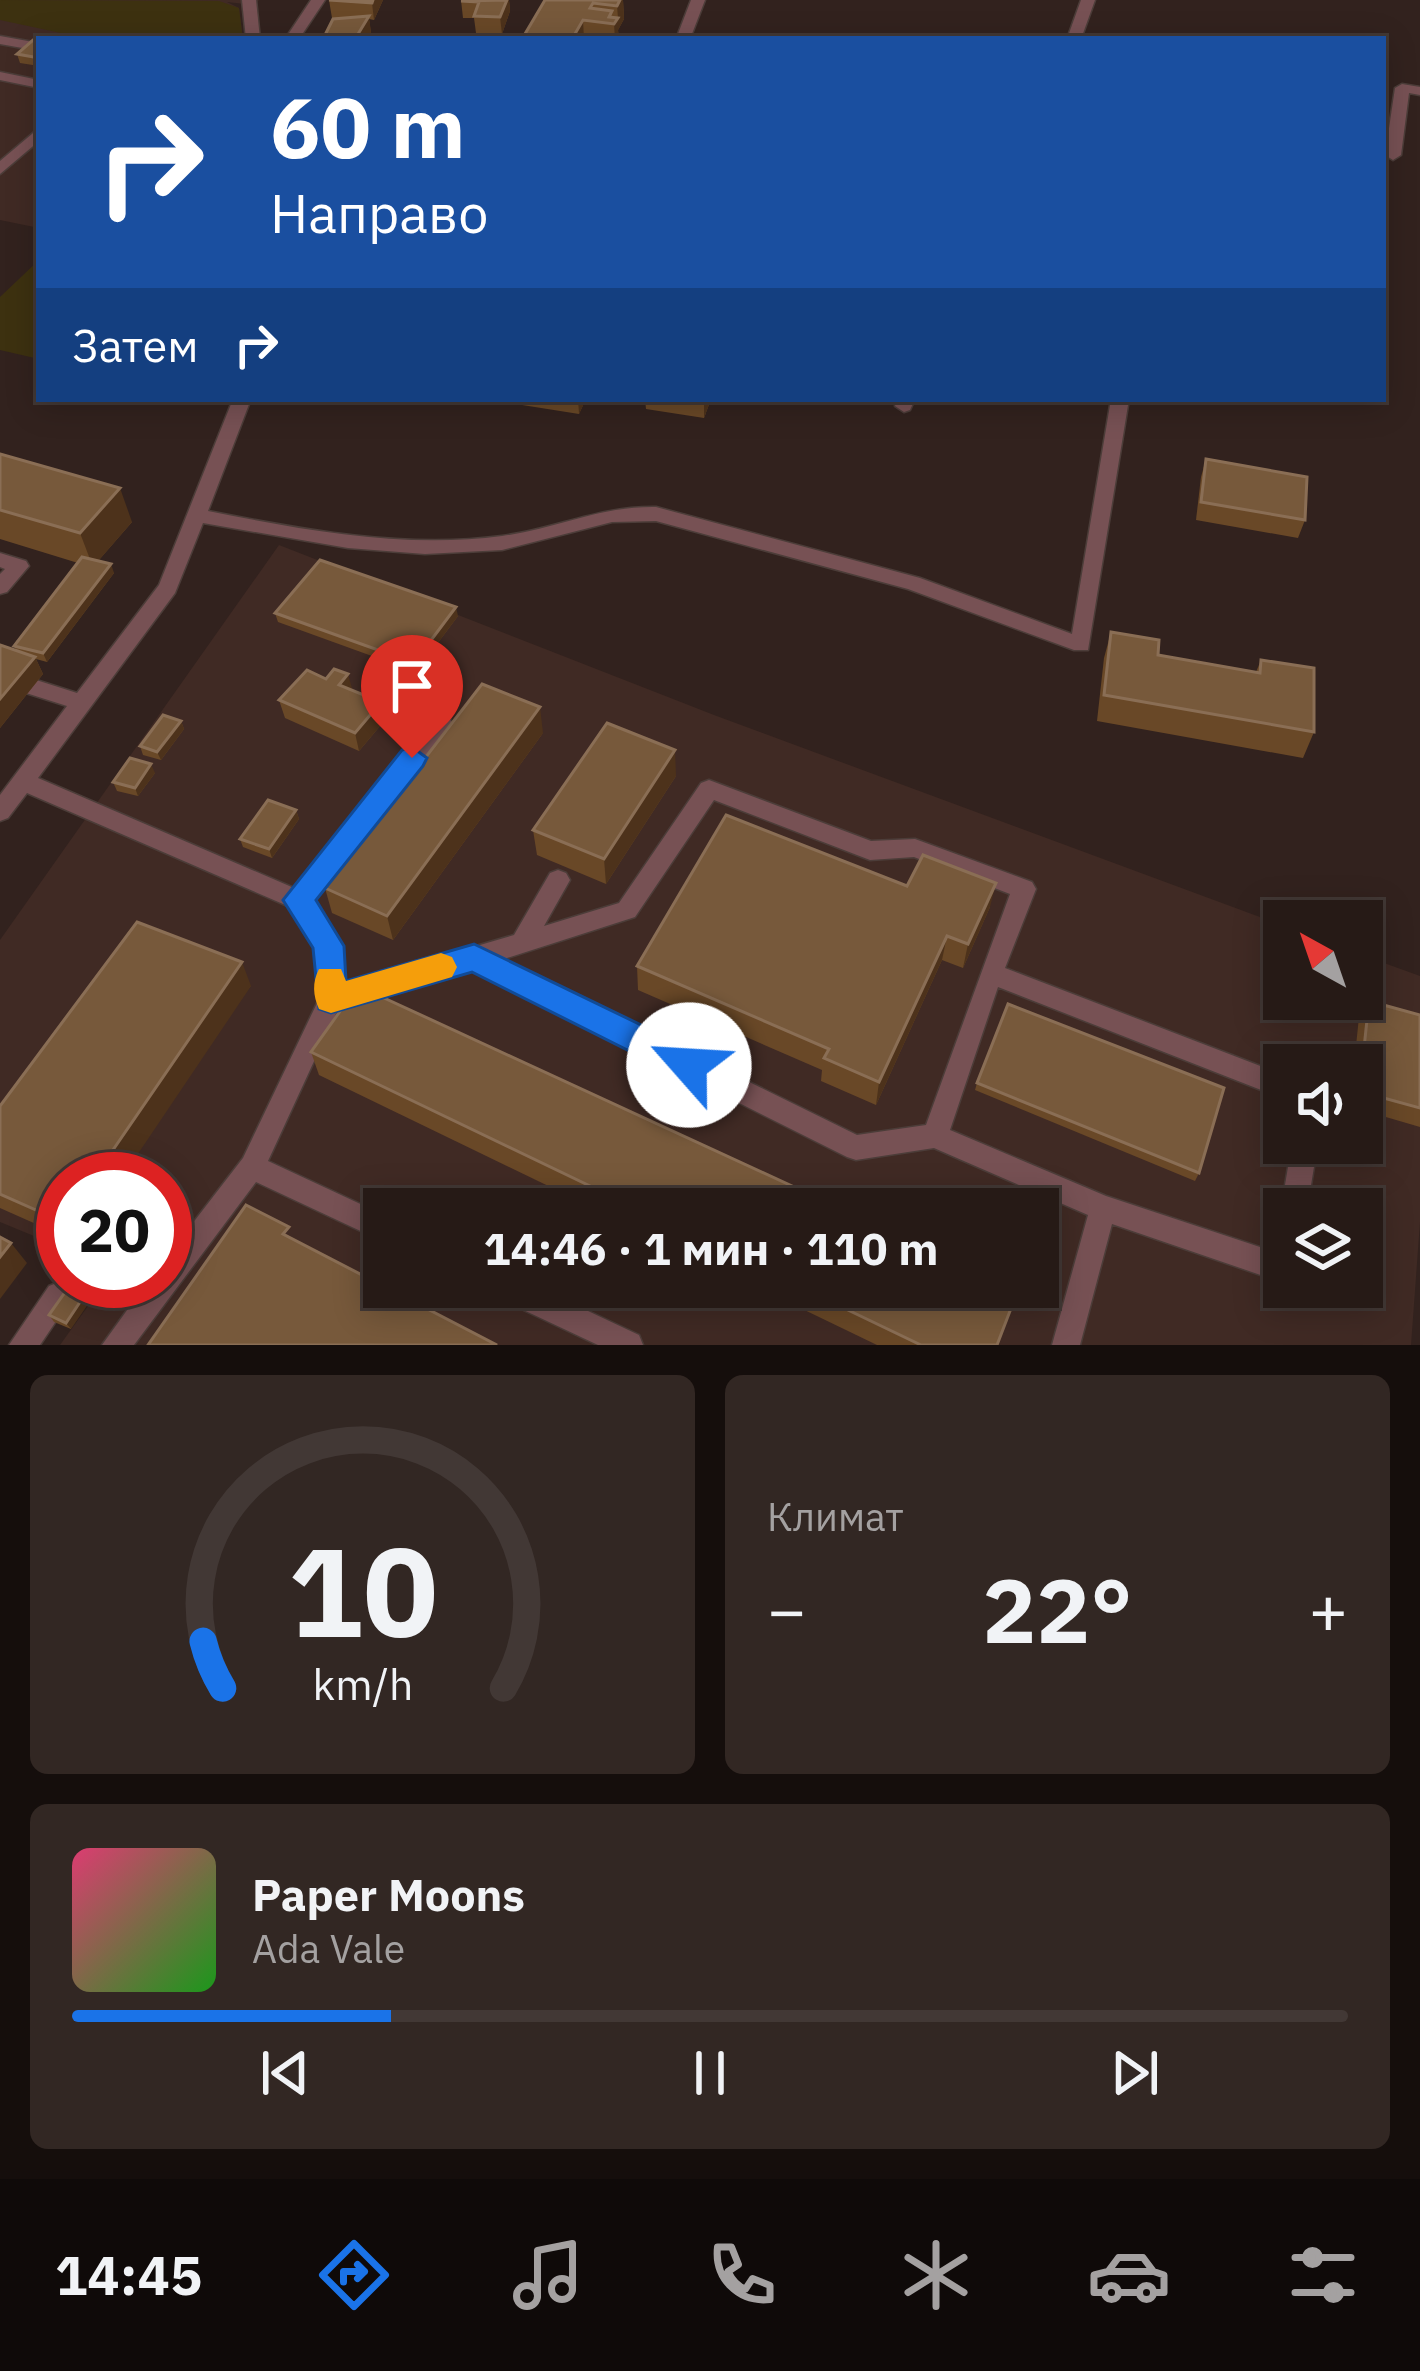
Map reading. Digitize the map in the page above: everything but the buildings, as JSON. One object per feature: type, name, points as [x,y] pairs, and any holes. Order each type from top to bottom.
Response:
[{"type":"lane","points":[[249,0],[254,36]]},
{"type":"lane","points":[[294,36],[318,0]]},
{"type":"lane","points":[[684,36],[698,0]]},
{"type":"lane","points":[[1074,36],[1088,0]]},
{"type":"lane","points":[[0,40],[36,46]]},
{"type":"lane","points":[[0,76],[36,83]]},
{"type":"lane","points":[[1394,155],[1402,88],[1420,92]]},
{"type":"lane","points":[[0,169],[36,136]]},
{"type":"lane","points":[[0,812],[168,587],[241,402]]},
{"type":"lane","points":[[196,515],[326,541],[418,545],[504,543],[613,511],[656,514],[913,583],[1081,645],[1120,402]]},
{"type":"lane","points":[[0,560],[19,566],[0,587]]},
{"type":"lane","points":[[33,687],[82,703]]},
{"type":"lane","points":[[298,900],[441,723]]},
{"type":"lane","points":[[22,782],[298,900],[329,946],[331,999],[252,1167],[192,1246]]},
{"type":"lane","points":[[331,999],[627,910],[709,789],[870,851],[915,848],[1024,889],[934,1136]]},
{"type":"lane","points":[[522,943],[558,880]]},
{"type":"lane","points":[[474,958],[856,1148],[934,1136],[1103,1208],[1263,1262]]},
{"type":"lane","points":[[991,973],[1263,1079]]},
{"type":"lane","points":[[252,1167],[363,1219]]},
{"type":"lane","points":[[1066,1345],[1103,1208]]},
{"type":"lane","points":[[23,1345],[50,1308]]},
{"type":"lane","points":[[116,1345],[144,1308]]},
{"type":"lane","points":[[551,1308],[629,1345]]},
{"type":"shaded area","points":[[0,0],[259,0],[254,5],[227,2],[239,8],[243,36],[36,36],[36,227],[0,220]]},
{"type":"shaded area","points":[[0,0],[219,1],[239,8],[243,36],[75,36],[0,20]]},
{"type":"shaded area","points":[[36,263],[36,358],[0,350],[0,297]]},
{"type":"shaded area","points":[[279,545],[714,715],[1263,918],[1263,1020],[1383,1020],[1383,963],[1420,976],[1420,1222],[1411,1345],[60,1345],[87,1308],[192,1308],[192,1152],[36,1152],[36,1237],[0,1222],[0,940]]},
{"type":"slow traffic","points":[[330,978],[331,999],[441,967]]},
{"type":"route","points":[[412,758],[298,900],[329,946],[331,999],[474,958],[689,1065]]}]
